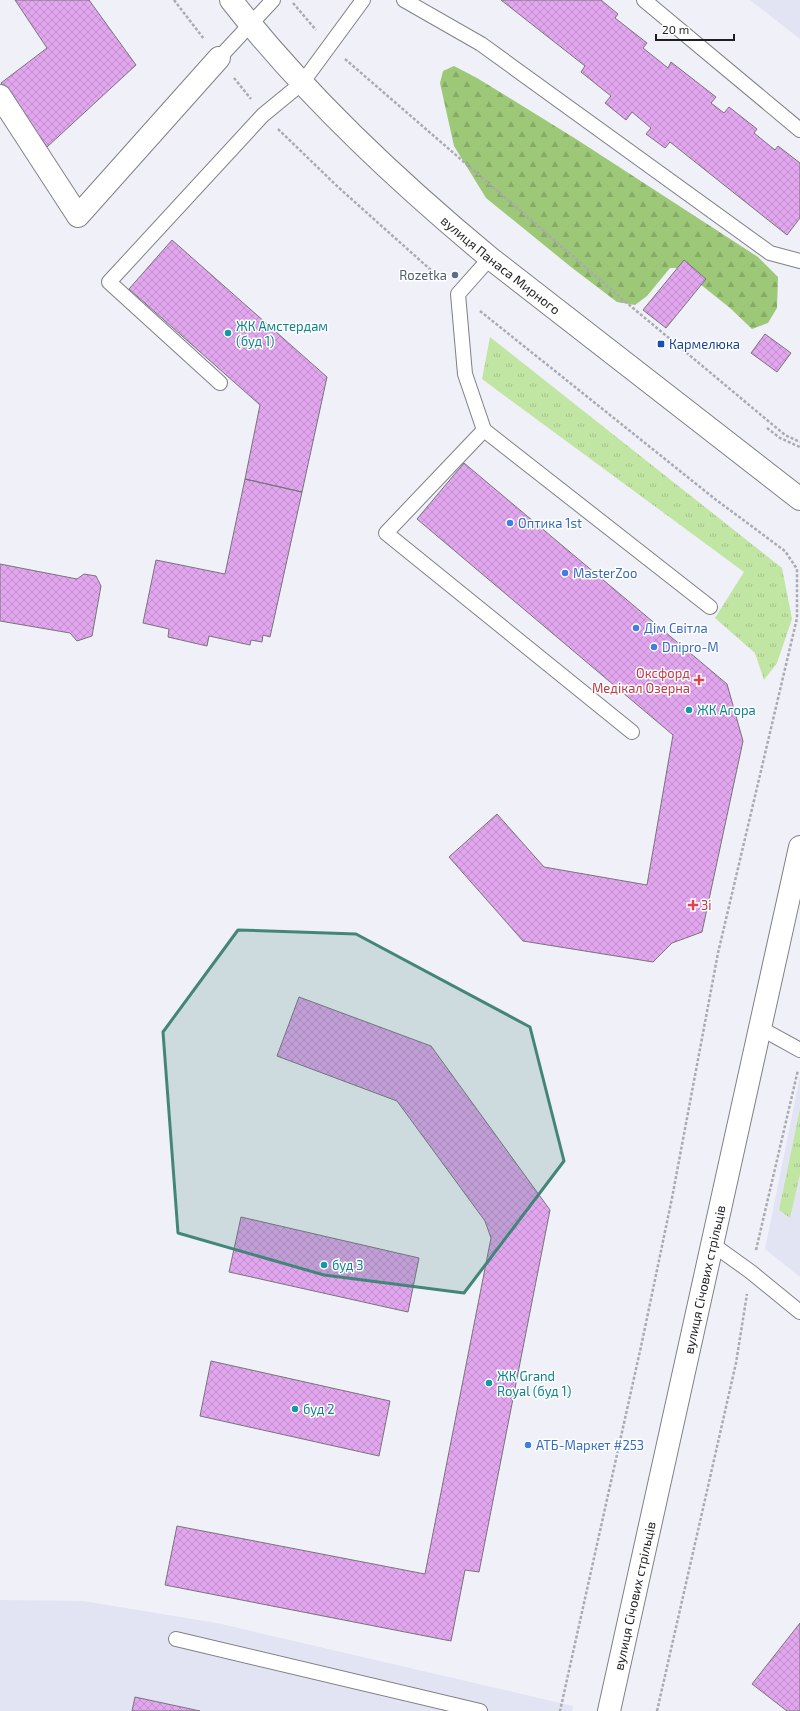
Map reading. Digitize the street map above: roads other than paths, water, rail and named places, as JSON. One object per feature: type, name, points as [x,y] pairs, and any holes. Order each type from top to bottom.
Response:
[{"type":"street","name":"вулиця Панаса Мирного","points":[[232,0],[250,25],[302,83],[348,130],[444,220],[490,258],[798,496]]},
{"type":"street","points":[[0,96],[78,216],[219,58]]},
{"type":"street","name":"вулиця Січових стрільців","points":[[609,1711],[800,847]]},
{"type":"lane","points":[[219,58],[273,0]]},
{"type":"lane","points":[[220,383],[109,282],[263,115],[302,83],[363,0]]},
{"type":"lane","points":[[404,0],[480,44],[770,253],[800,260]]},
{"type":"lane","points":[[644,0],[800,130]]},
{"type":"lane","points":[[490,258],[458,294],[465,374],[484,430],[710,607]]},
{"type":"lane","points":[[484,430],[386,533],[632,732]]},
{"type":"lane","points":[[760,1028],[800,1050]]},
{"type":"lane","points":[[712,1244],[751,1272],[800,1312]]},
{"type":"lane","points":[[176,1639],[480,1711]]},
{"type":"place","name":"Rozetka","points":[[455,275]]},
{"type":"place","name":"ЖК Амстердам (буд 1)","points":[[228,333]]},
{"type":"place","name":"Кармелюка","points":[[661,344]]},
{"type":"place","name":"Оптика 1st","points":[[510,523]]},
{"type":"place","name":"MasterZoo","points":[[565,573]]},
{"type":"place","name":"Дім Світла","points":[[636,628]]},
{"type":"place","name":"Dnipro-M","points":[[654,647]]},
{"type":"place","name":"Оксфорд Медікал Озерна","points":[[699,680]]},
{"type":"place","name":"ЖК Агора","points":[[689,710]]},
{"type":"place","name":"3і","points":[[693,905]]},
{"type":"place","name":"буд 3","points":[[324,1265]]},
{"type":"place","name":"ЖК Grand Royal (буд 1)","points":[[489,1383]]},
{"type":"place","name":"буд 2","points":[[295,1409]]},
{"type":"place","name":"АТБ-Маркет #253","points":[[528,1445]]}]
